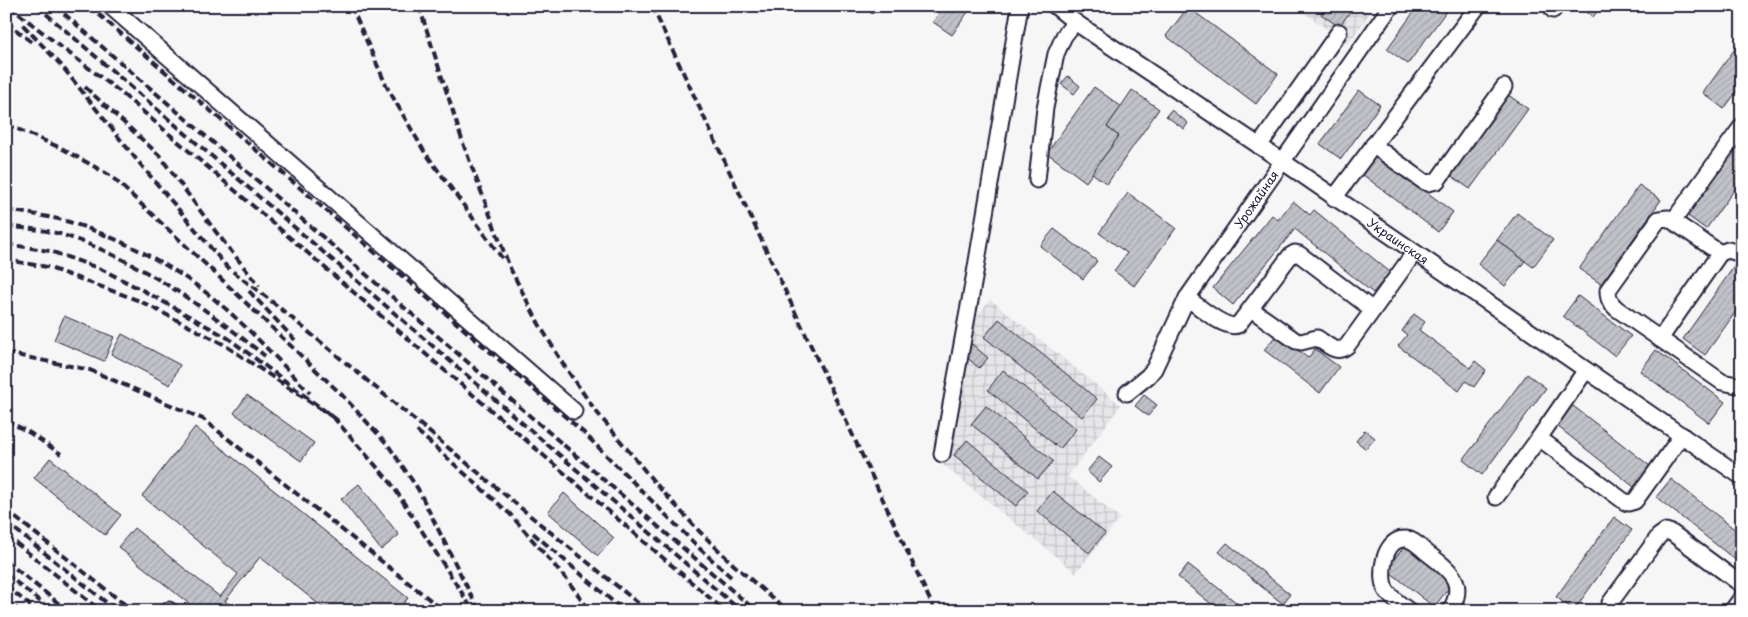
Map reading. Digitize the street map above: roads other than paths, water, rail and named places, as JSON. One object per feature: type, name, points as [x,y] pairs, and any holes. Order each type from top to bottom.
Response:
[{"type":"street","points":[[110,6],[574,410]]},
{"type":"street","points":[[942,454],[1020,6]]},
{"type":"street","name":"Украинская","points":[[1055,6],[1074,22],[1282,161],[1742,477]]},
{"type":"street","name":"Урожайная","points":[[1127,393],[1154,369],[1187,298],[1391,6]]},
{"type":"street","points":[[1334,198],[1478,6]]},
{"type":"street","points":[[1037,180],[1045,108],[1056,54],[1064,36],[1074,22]]},
{"type":"street","points":[[1259,146],[1339,32]]},
{"type":"street","points":[[1373,146],[1423,181],[1428,183],[1437,181],[1504,86]]},
{"type":"street","points":[[1674,222],[1742,126]]},
{"type":"street","points":[[1720,253],[1668,218],[1663,218],[1656,222],[1608,290],[1608,298],[1611,304],[1722,382],[1742,386]]},
{"type":"street","points":[[1660,339],[1720,253],[1728,250],[1742,254]]},
{"type":"street","points":[[1187,298],[1229,326],[1238,325],[1290,256],[1295,253],[1299,254],[1373,310]]},
{"type":"street","points":[[1251,309],[1290,338],[1301,342],[1318,338],[1333,348],[1342,349],[1347,346],[1414,253]]},
{"type":"street","points":[[1496,497],[1586,370]]},
{"type":"street","points":[[1539,438],[1628,503],[1632,503],[1682,435]]},
{"type":"street","points":[[1609,611],[1610,603],[1659,536],[1666,531],[1742,585]]},
{"type":"street","points":[[1409,611],[1386,590],[1382,575],[1390,547],[1395,541],[1406,538],[1450,571],[1455,578],[1457,592],[1455,602],[1450,611]]},
{"type":"street","points":[[1732,611],[1742,598]]},
{"type":"railway","points":[[9,6],[119,91],[725,611]]},
{"type":"railway","points":[[37,6],[741,611]]},
{"type":"railway","points":[[55,6],[756,611]]},
{"type":"railway","points":[[89,6],[583,432],[699,548],[731,577]]},
{"type":"railway","points":[[351,6],[387,87],[424,151],[502,258]]},
{"type":"railway","points":[[419,6],[464,146],[510,268],[539,324],[565,367],[595,410],[655,483],[699,531],[734,565],[787,611]]},
{"type":"railway","points":[[652,6],[935,611]]},
{"type":"railway","points":[[6,22],[34,44]]},
{"type":"railway","points":[[23,25],[61,65],[136,159],[227,267],[270,300],[648,611]]},
{"type":"railway","points":[[85,87],[159,155],[259,286]]},
{"type":"railway","points":[[6,126],[13,127],[63,149],[111,176],[343,396],[388,445],[418,489],[479,611]]},
{"type":"railway","points":[[6,210],[66,221],[84,227],[138,250],[172,269],[204,291],[232,314],[310,393]]},
{"type":"railway","points":[[6,226],[56,233],[118,257],[169,286],[265,356]]},
{"type":"railway","points":[[6,244],[50,251],[101,269],[146,292],[228,338],[337,420],[223,344],[140,301],[47,267],[6,260]]},
{"type":"railway","points":[[249,291],[295,340]]},
{"type":"railway","points":[[6,353],[90,370],[203,419],[444,611]]},
{"type":"railway","points":[[333,417],[391,483],[469,604]]},
{"type":"railway","points":[[6,420],[30,433],[61,454]]},
{"type":"railway","points":[[417,431],[510,514],[568,581],[590,611]]},
{"type":"railway","points":[[6,510],[133,611]]},
{"type":"railway","points":[[6,522],[117,611]]},
{"type":"railway","points":[[533,533],[624,611]]},
{"type":"railway","points":[[6,535],[101,611]]},
{"type":"railway","points":[[6,561],[68,611]]},
{"type":"railway","points":[[6,574],[52,611]]},
{"type":"railway","points":[[6,586],[37,611]]},
{"type":"railway","points":[[6,600],[20,611]]}]
